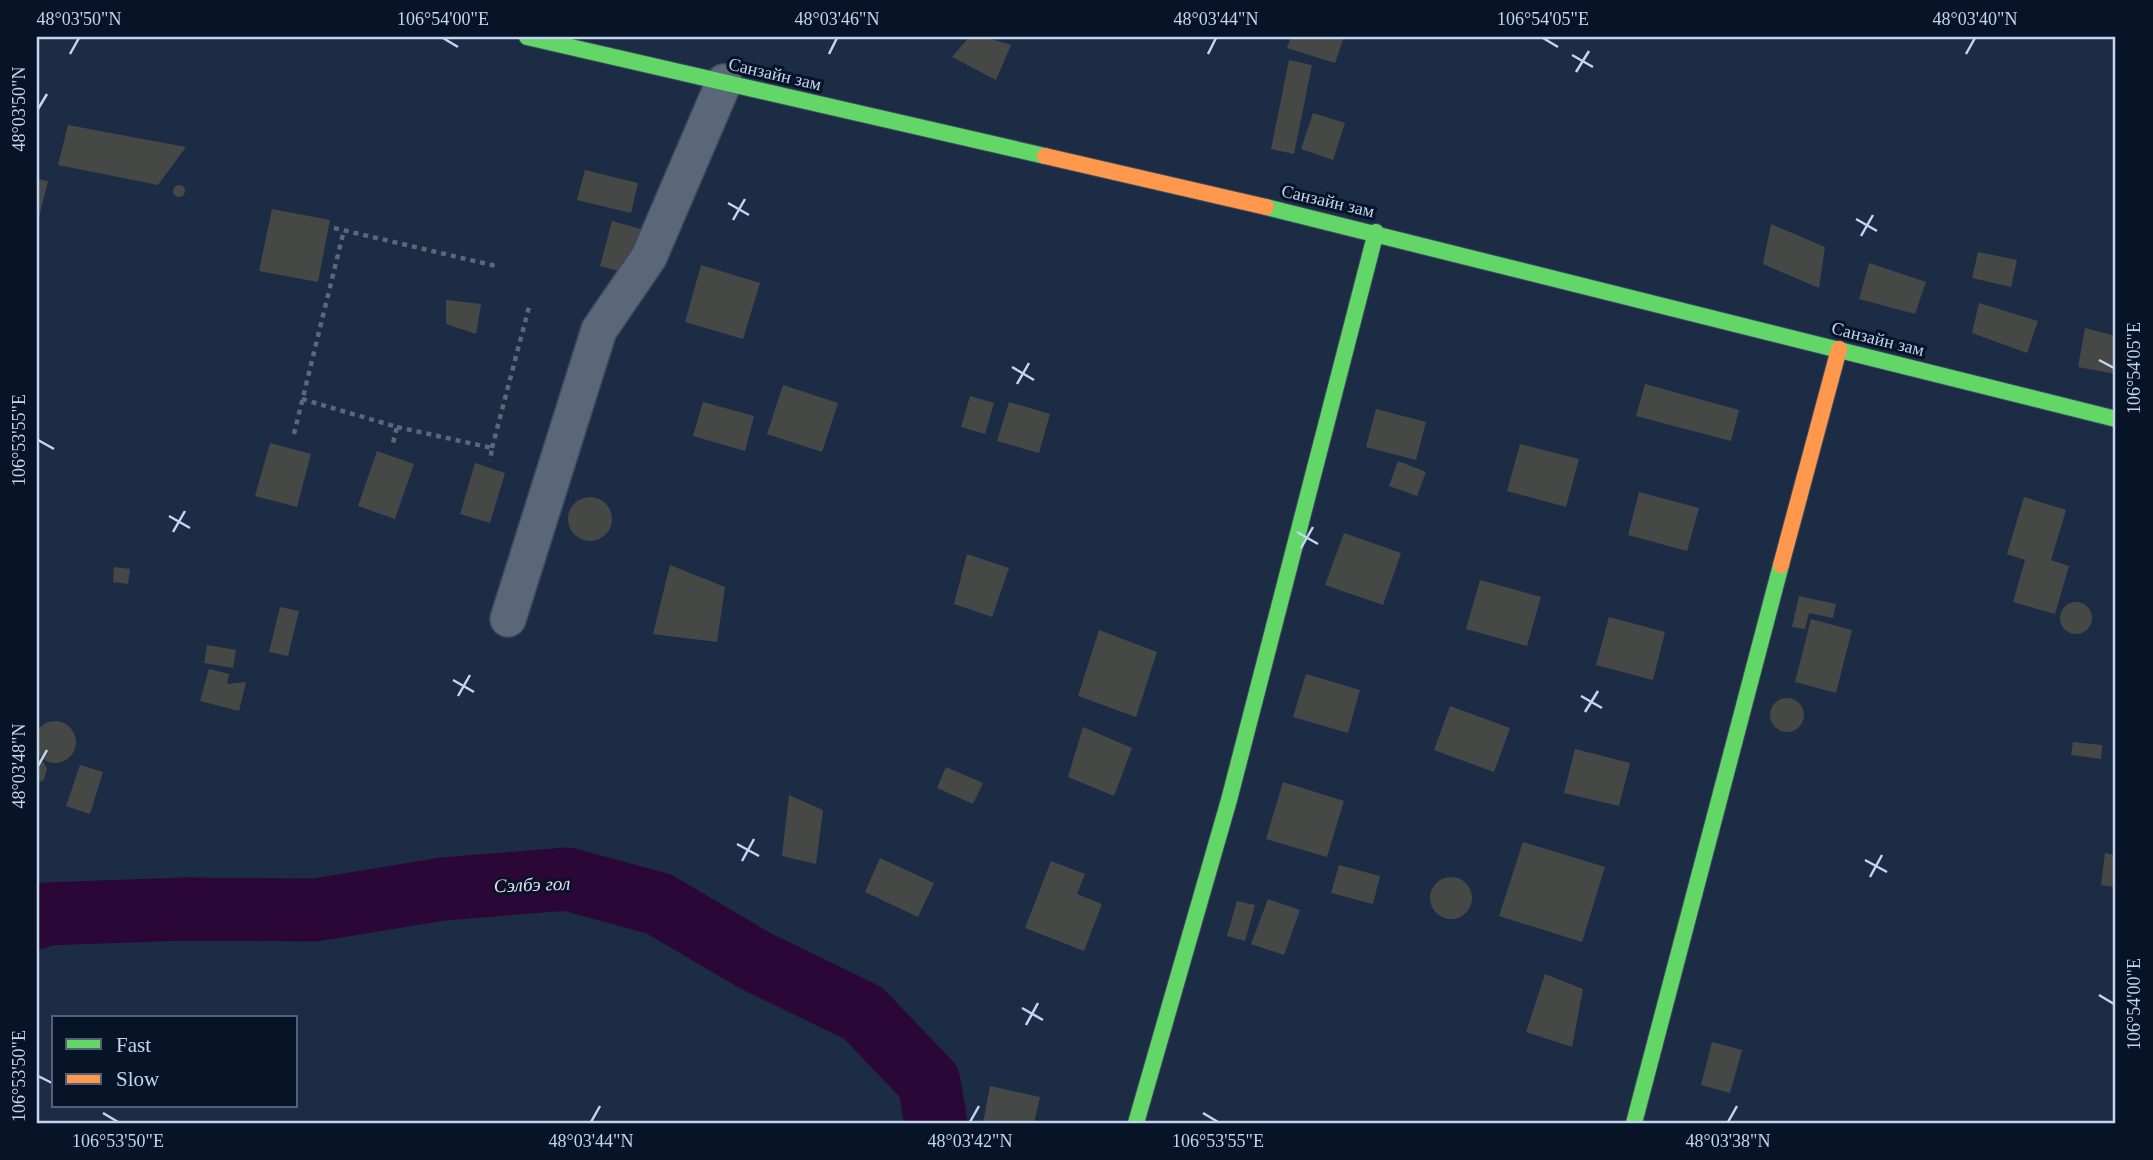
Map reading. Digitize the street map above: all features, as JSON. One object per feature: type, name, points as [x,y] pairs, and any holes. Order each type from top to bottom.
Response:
[{"type":"street","name":"Санзайн зам","points":[[527,37],[1376,232],[2116,419]]},
{"type":"street","points":[[508,619],[599,330],[649,257],[724,82]]},
{"type":"street","points":[[1136,1123],[1229,800],[1376,232]]},
{"type":"street","points":[[1634,1123],[1681,933],[1839,349]]},
{"type":"path","points":[[334,228],[496,266]]},
{"type":"path","points":[[294,434],[344,230]]},
{"type":"path","points":[[490,461],[529,307]]},
{"type":"path","points":[[302,399],[397,427],[492,448]]},
{"type":"path","points":[[393,443],[397,427]]},
{"type":"building","points":[[969,37],[984,37],[1011,45],[996,80],[952,57]]},
{"type":"building","points":[[1291,37],[1344,37],[1335,63],[1287,48]]},
{"type":"building","points":[[1289,60],[1312,65],[1294,154],[1271,149]]},
{"type":"building","points":[[1313,113],[1345,123],[1333,160],[1301,149]]},
{"type":"building","points":[[68,125],[186,147],[158,185],[58,165]]},
{"type":"building","points":[[585,170],[638,183],[631,213],[577,200]]},
{"type":"building","points":[[37,179],[48,181],[38,221],[37,221]]},
{"type":"building","points":[[174,186],[184,186],[184,196],[174,196]]},
{"type":"building","points":[[272,209],[330,220],[318,282],[259,271]]},
{"type":"building","points":[[612,221],[641,229],[629,274],[600,266]]},
{"type":"building","points":[[1771,224],[1825,247],[1819,288],[1763,264]]},
{"type":"building","points":[[1978,252],[2017,260],[2011,287],[1972,278]]},
{"type":"building","points":[[1869,263],[1926,282],[1915,314],[1859,299]]},
{"type":"building","points":[[701,265],[760,283],[743,339],[685,322]]},
{"type":"building","points":[[446,300],[481,304],[476,334],[446,324]]},
{"type":"building","points":[[1979,303],[2038,321],[2027,353],[1972,333]]},
{"type":"building","points":[[2085,328],[2116,336],[2116,374],[2078,367]]},
{"type":"building","points":[[1645,384],[1739,410],[1731,441],[1636,416]]},
{"type":"building","points":[[783,385],[838,403],[822,452],[767,434]]},
{"type":"building","points":[[970,396],[994,403],[985,434],[961,427]]},
{"type":"building","points":[[703,402],[754,416],[745,451],[693,436]]},
{"type":"building","points":[[1009,402],[1050,414],[1039,453],[997,441]]},
{"type":"building","points":[[1376,409],[1426,422],[1416,460],[1366,447]]},
{"type":"building","points":[[270,443],[311,454],[297,507],[255,496]]},
{"type":"building","points":[[1520,444],[1579,459],[1566,507],[1507,491]]},
{"type":"building","points":[[377,451],[414,464],[395,519],[358,506]]},
{"type":"building","points":[[1398,461],[1426,472],[1417,496],[1389,486]]},
{"type":"building","points":[[475,463],[505,473],[490,523],[460,514]]},
{"type":"building","points":[[1639,492],[1699,508],[1687,551],[1628,535]]},
{"type":"building","points":[[590,497],[605,504],[612,519],[605,534],[590,541],[575,534],[568,519],[575,504]]},
{"type":"building","points":[[2024,497],[2066,510],[2051,560],[2069,566],[2055,614],[2013,602],[2025,560],[2007,554]]},
{"type":"building","points":[[1344,533],[1401,553],[1383,605],[1325,585]]},
{"type":"building","points":[[967,554],[1009,568],[992,617],[954,604]]},
{"type":"building","points":[[670,565],[725,587],[717,642],[653,634]]},
{"type":"building","points":[[114,567],[130,569],[128,584],[113,582]]},
{"type":"building","points":[[1480,580],[1541,597],[1527,646],[1466,629]]},
{"type":"building","points":[[1799,596],[1836,604],[1833,618],[1809,613],[1805,629],[1792,627]]},
{"type":"building","points":[[2076,602],[2087,607],[2092,618],[2087,629],[2076,634],[2065,629],[2060,618],[2065,607]]},
{"type":"building","points":[[280,607],[299,611],[288,656],[269,652]]},
{"type":"building","points":[[1609,617],[1665,632],[1653,680],[1596,665]]},
{"type":"building","points":[[1811,619],[1852,630],[1836,693],[1795,682]]},
{"type":"building","points":[[1099,630],[1157,652],[1136,717],[1078,696]]},
{"type":"building","points":[[207,645],[236,650],[233,668],[204,663]]},
{"type":"building","points":[[209,669],[229,674],[227,684],[246,682],[239,711],[200,701]]},
{"type":"building","points":[[1306,674],[1360,690],[1348,733],[1293,717]]},
{"type":"building","points":[[1787,698],[1799,703],[1804,715],[1799,727],[1787,732],[1775,727],[1770,715],[1775,703]]},
{"type":"building","points":[[1450,706],[1510,728],[1494,772],[1434,750]]},
{"type":"building","points":[[55,721],[70,727],[76,742],[70,757],[55,763],[40,757],[34,742],[40,727]]},
{"type":"building","points":[[1083,727],[1132,748],[1114,796],[1068,777]]},
{"type":"building","points":[[2073,742],[2102,745],[2101,759],[2071,755]]},
{"type":"building","points":[[1575,749],[1630,763],[1619,806],[1564,793]]},
{"type":"building","points":[[37,760],[44,763],[47,769],[44,780],[37,783]]},
{"type":"building","points":[[80,765],[103,772],[90,814],[66,806]]},
{"type":"building","points":[[946,767],[983,783],[973,804],[937,788]]},
{"type":"building","points":[[1283,782],[1344,801],[1327,857],[1266,839]]},
{"type":"building","points":[[789,795],[823,810],[816,864],[782,856]]},
{"type":"building","points":[[1523,842],[1605,867],[1582,942],[1499,916]]},
{"type":"building","points":[[2105,853],[2116,855],[2115,887],[2101,885]]},
{"type":"building","points":[[880,858],[934,883],[918,917],[865,892]]},
{"type":"building","points":[[1051,861],[1085,874],[1077,894],[1102,904],[1084,951],[1025,928]]},
{"type":"building","points":[[1339,865],[1380,876],[1373,904],[1331,893]]},
{"type":"building","points":[[1451,877],[1466,883],[1472,898],[1466,913],[1451,919],[1436,913],[1430,898],[1436,883]]},
{"type":"building","points":[[1268,899],[1300,910],[1284,955],[1251,944]]},
{"type":"building","points":[[1237,901],[1255,905],[1245,941],[1227,936]]},
{"type":"building","points":[[1545,974],[1583,989],[1572,1047],[1526,1032]]},
{"type":"building","points":[[1712,1042],[1742,1050],[1730,1093],[1701,1085]]},
{"type":"building","points":[[990,1086],[1040,1097],[1034,1123],[983,1123]]},
{"type":"waterway","name":"Сэлбэ гол","points":[[37,918],[44,914],[186,909],[315,910],[443,889],[567,879],[659,904],[754,960],[863,1013],[929,1082],[936,1123]]},
{"type":"traffic: fast","points":[[527,37],[1045,156]]},
{"type":"traffic: fast","points":[[1266,207],[2116,419]]},
{"type":"traffic: fast","points":[[1136,1123],[1229,800],[1376,232]]},
{"type":"traffic: fast","points":[[1634,1123],[1781,565]]},
{"type":"traffic: slow","points":[[1045,156],[1266,207]]},
{"type":"traffic: slow","points":[[1781,565],[1839,349]]}]
